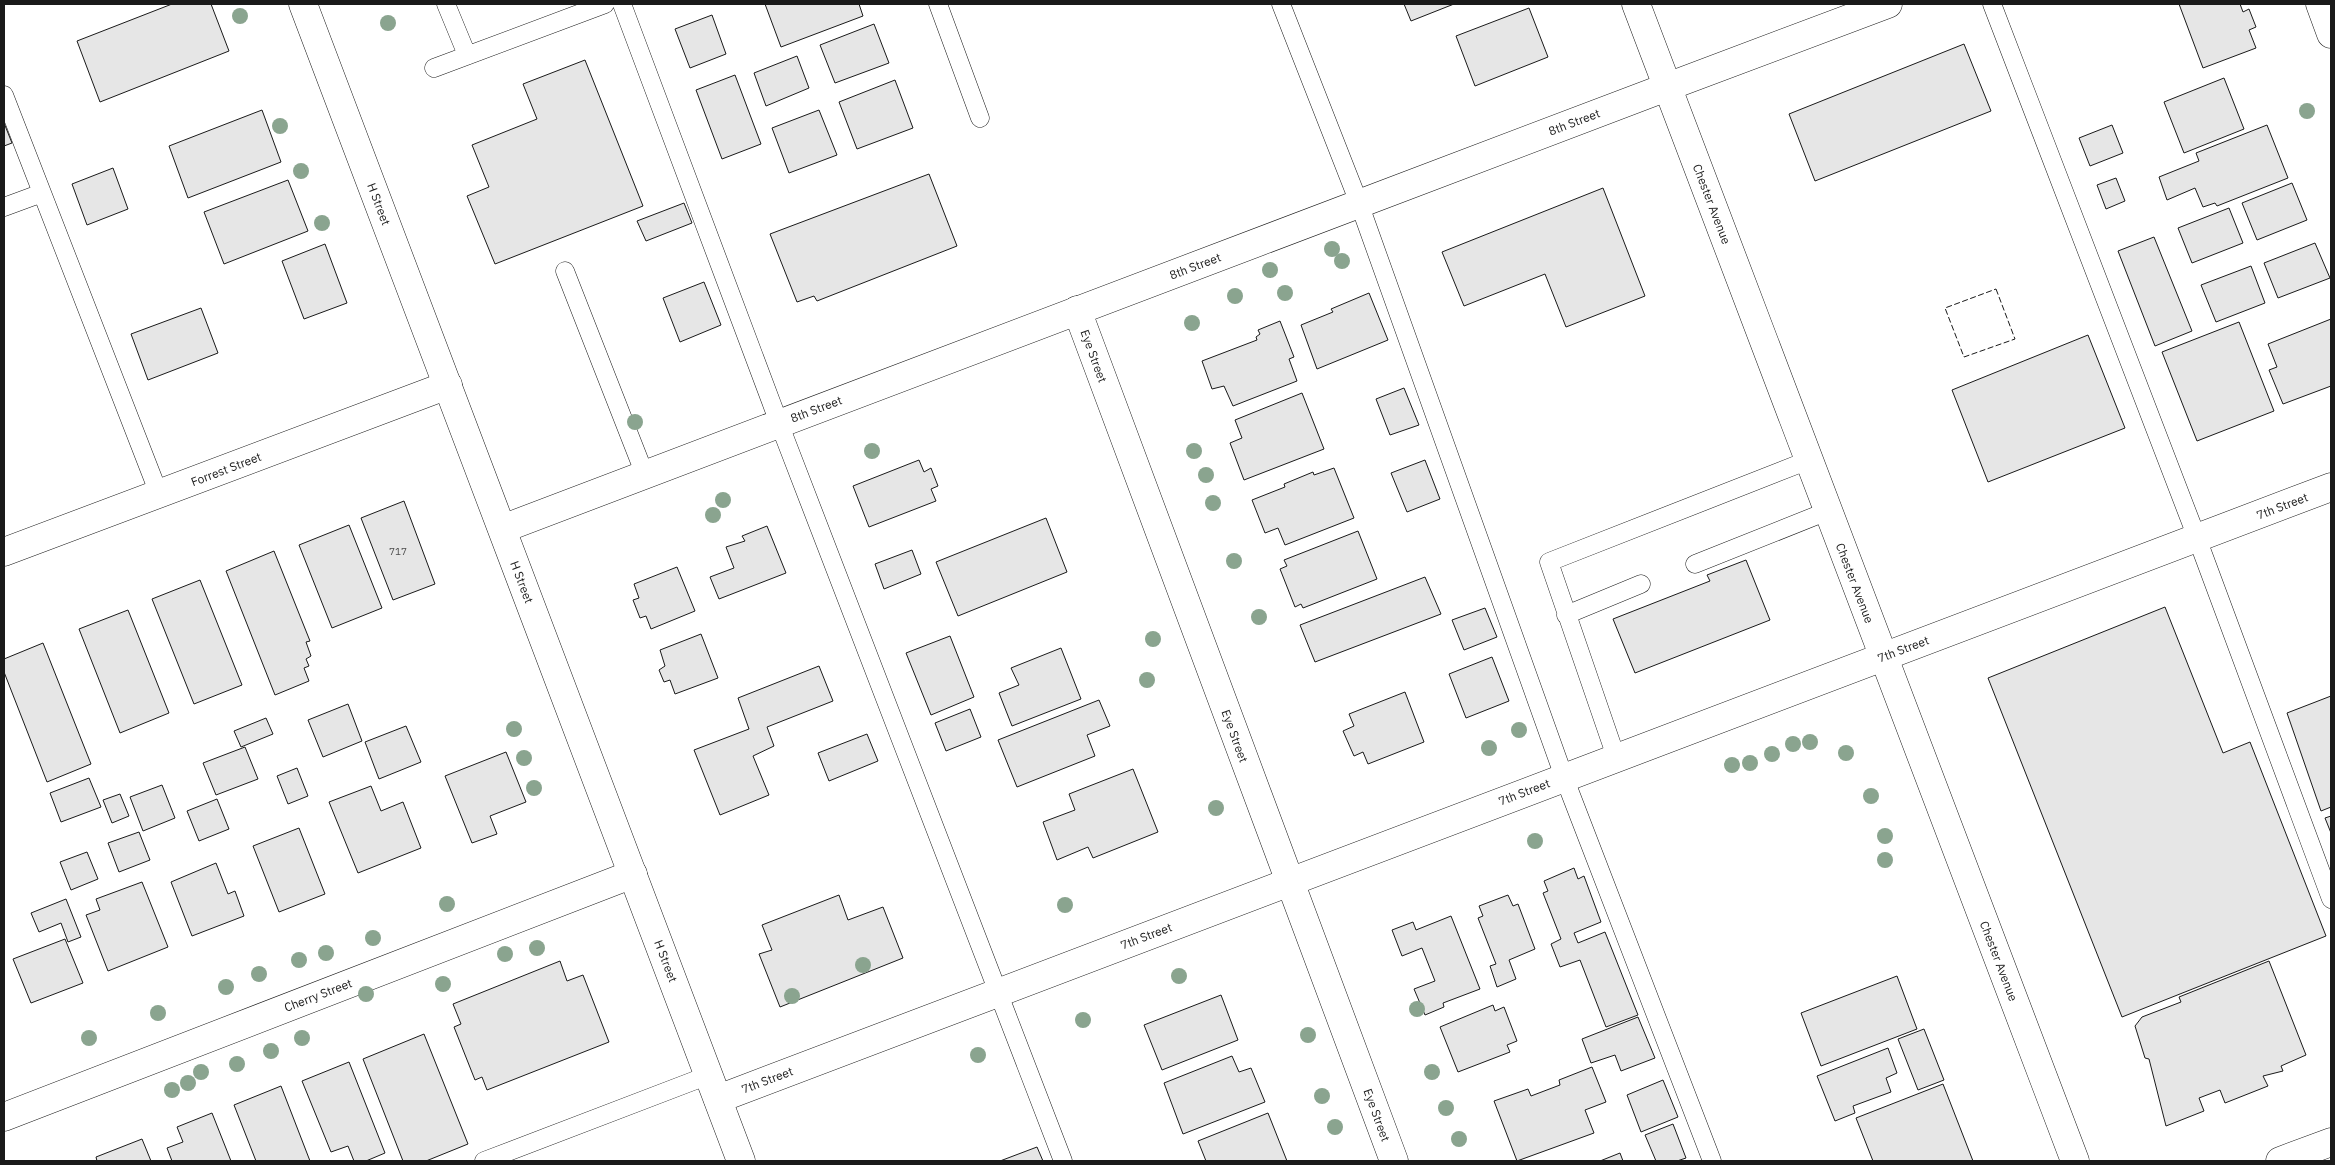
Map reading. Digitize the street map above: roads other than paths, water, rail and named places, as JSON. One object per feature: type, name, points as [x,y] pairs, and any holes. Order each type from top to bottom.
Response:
[{"type":"street","name":"H Street","points":[[303,4],[741,1161]]},
{"type":"street","name":"Chester Avenue","points":[[1636,4],[2075,1161]]},
{"type":"street","name":"8th Street","points":[[502,529],[1888,4]]},
{"type":"street","points":[[2320,4],[2331,34]]},
{"type":"street","name":"Eye Street","points":[[1077,310],[1394,1161]]},
{"type":"street","name":"Forrest Street","points":[[4,552],[448,385]]},
{"type":"street","name":"7th Street","points":[[714,1087],[998,992],[2331,487]]},
{"type":"street","name":"Cherry Street","points":[[4,1117],[633,874]]},
{"type":"street","points":[[2280,1161],[2331,1142]]},
{"type":"lane","points":[[446,4],[466,55]]},
{"type":"lane","points":[[434,68],[606,4]]},
{"type":"lane","points":[[622,4],[779,423],[1063,1161]]},
{"type":"lane","points":[[938,4],[980,118]]},
{"type":"lane","points":[[1281,4],[1359,203],[1564,777],[1712,1161]]},
{"type":"lane","points":[[1992,4],[2197,538],[2331,899]]},
{"type":"lane","points":[[4,95],[159,494]]},
{"type":"lane","points":[[4,207],[42,193]]},
{"type":"lane","points":[[564,271],[645,475]]},
{"type":"lane","points":[[1616,757],[1548,562],[1809,460]]},
{"type":"lane","points":[[1695,564],[1828,511]]},
{"type":"lane","points":[[1566,615],[1641,584]]},
{"type":"lane","points":[[484,1161],[714,1087]]}]
